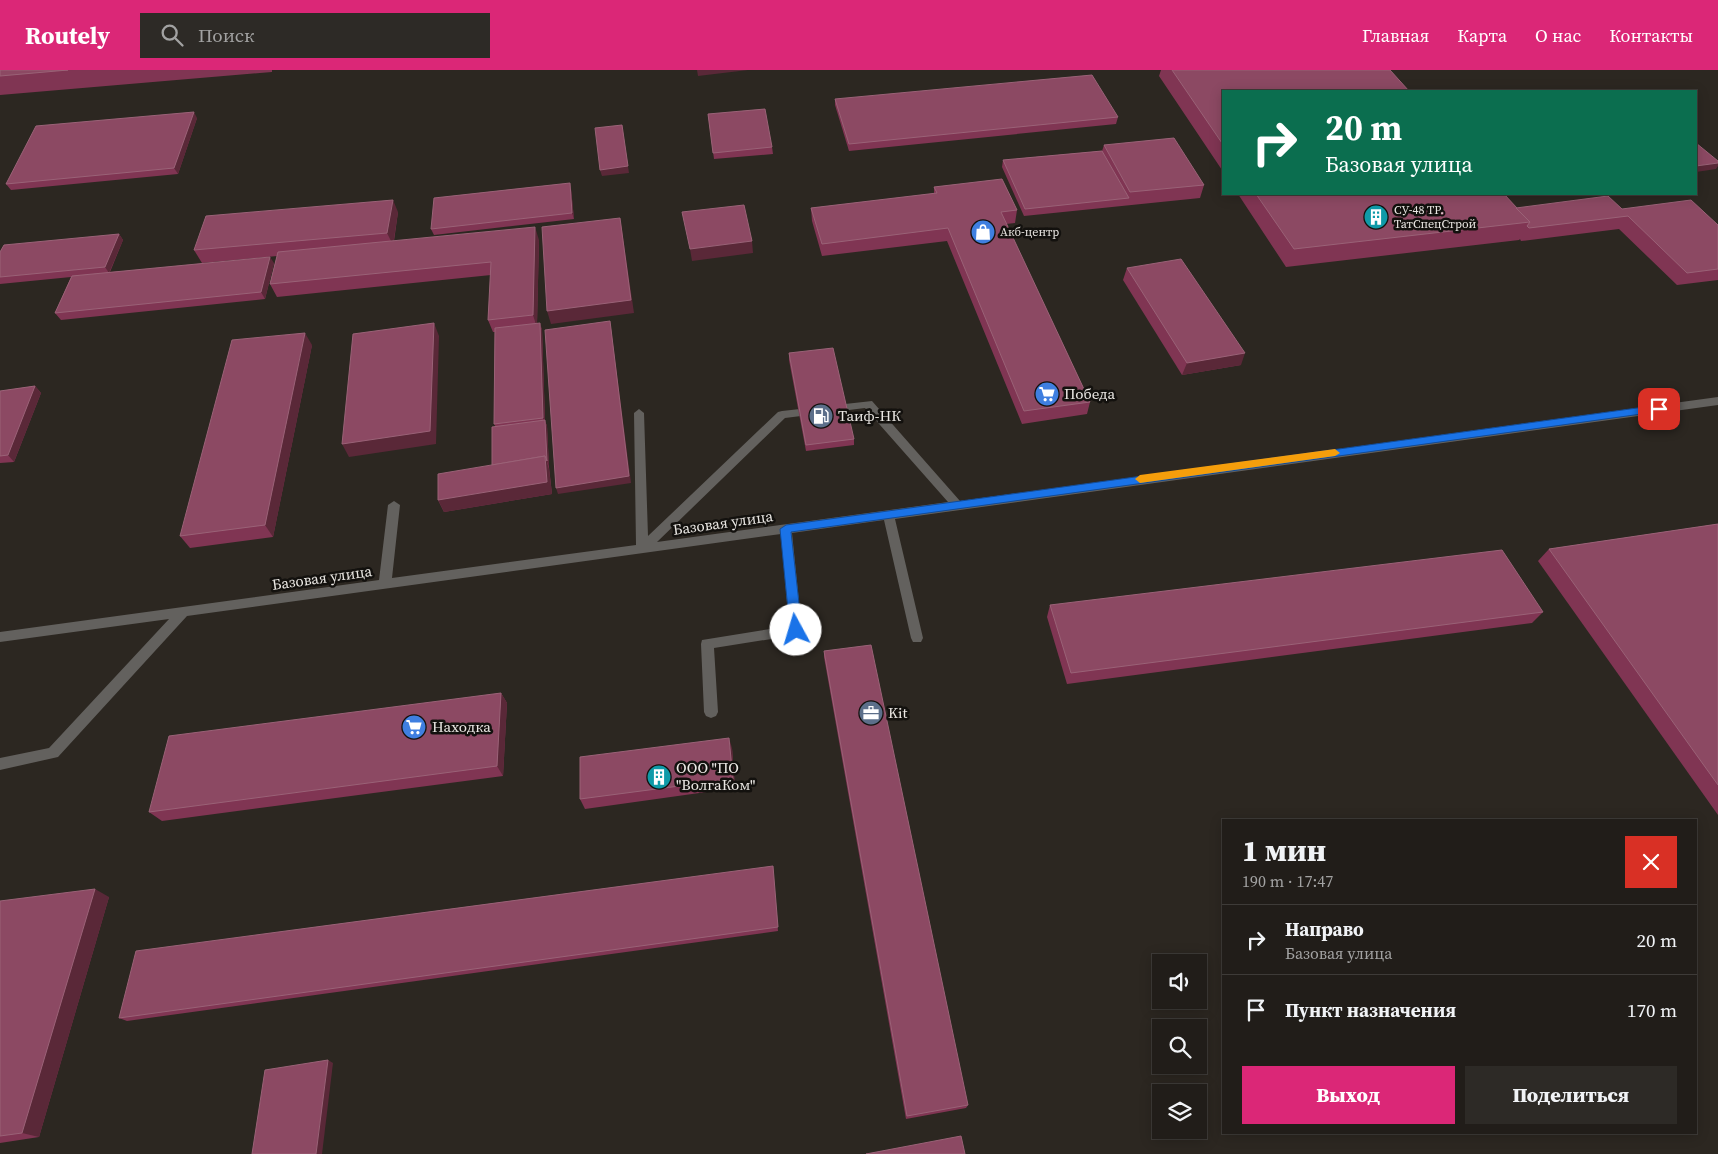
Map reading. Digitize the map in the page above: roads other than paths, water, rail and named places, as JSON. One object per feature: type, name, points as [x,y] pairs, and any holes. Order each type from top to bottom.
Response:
[{"type":"street","name":"Базовая улица","points":[[0,637],[642,550],[956,504],[1718,401]]},
{"type":"street","points":[[642,550],[782,415],[868,404],[956,504]]},
{"type":"street","points":[[639,413],[642,550]]},
{"type":"street","points":[[385,584],[394,505]]},
{"type":"street","points":[[888,514],[917,638]]},
{"type":"street","points":[[786,529],[798,650]]},
{"type":"street","points":[[0,764],[53,753],[184,611]]},
{"type":"street","points":[[711,712],[707,644],[796,630]]},
{"type":"place","name":"СУ-48 ТР. ТатСпецСтрой","points":[[1376,217]]},
{"type":"place","name":"Акб-центр","points":[[983,232]]},
{"type":"place","name":"Победа","points":[[1047,394]]},
{"type":"place","name":"Таиф-НК","points":[[821,416]]},
{"type":"place","name":"Kit","points":[[871,713]]},
{"type":"place","name":"Находка","points":[[414,727]]},
{"type":"place","name":"ООО \"ПО \"ВолгаКом\"","points":[[659,777]]}]
